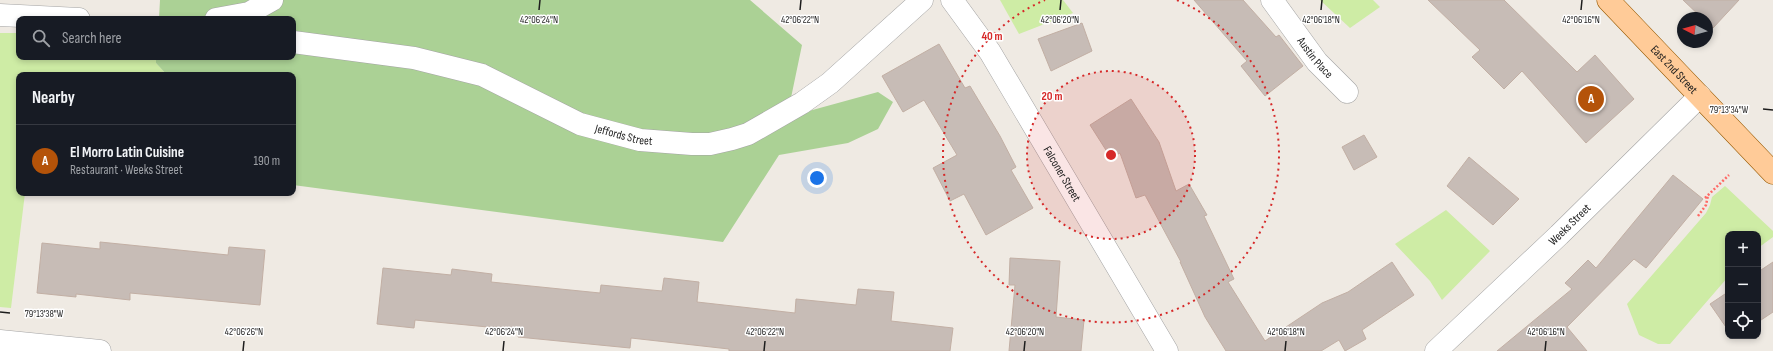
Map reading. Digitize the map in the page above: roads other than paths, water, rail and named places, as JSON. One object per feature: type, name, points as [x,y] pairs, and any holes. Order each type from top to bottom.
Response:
[{"type":"main road","name":"East 2nd Street","points":[[1608,0],[1773,173]]},
{"type":"street","points":[[253,16],[272,0]]},
{"type":"street","name":"Jeffords Street","points":[[296,42],[414,58],[482,75],[580,124],[640,140],[710,144],[748,134],[802,103],[830,83],[922,0]]},
{"type":"street","name":"Falconer Street","points":[[952,0],[990,52],[1167,351]]},
{"type":"street","name":"Austin Place","points":[[1272,0],[1317,62],[1347,92]]},
{"type":"street","points":[[0,15],[20,16]]},
{"type":"street","name":"Weeks Street","points":[[1436,351],[1559,234],[1700,96]]},
{"type":"street","points":[[0,341],[100,351]]},
{"type":"place","name":"El Morro Latin Cuisine","points":[[1591,99]]}]
